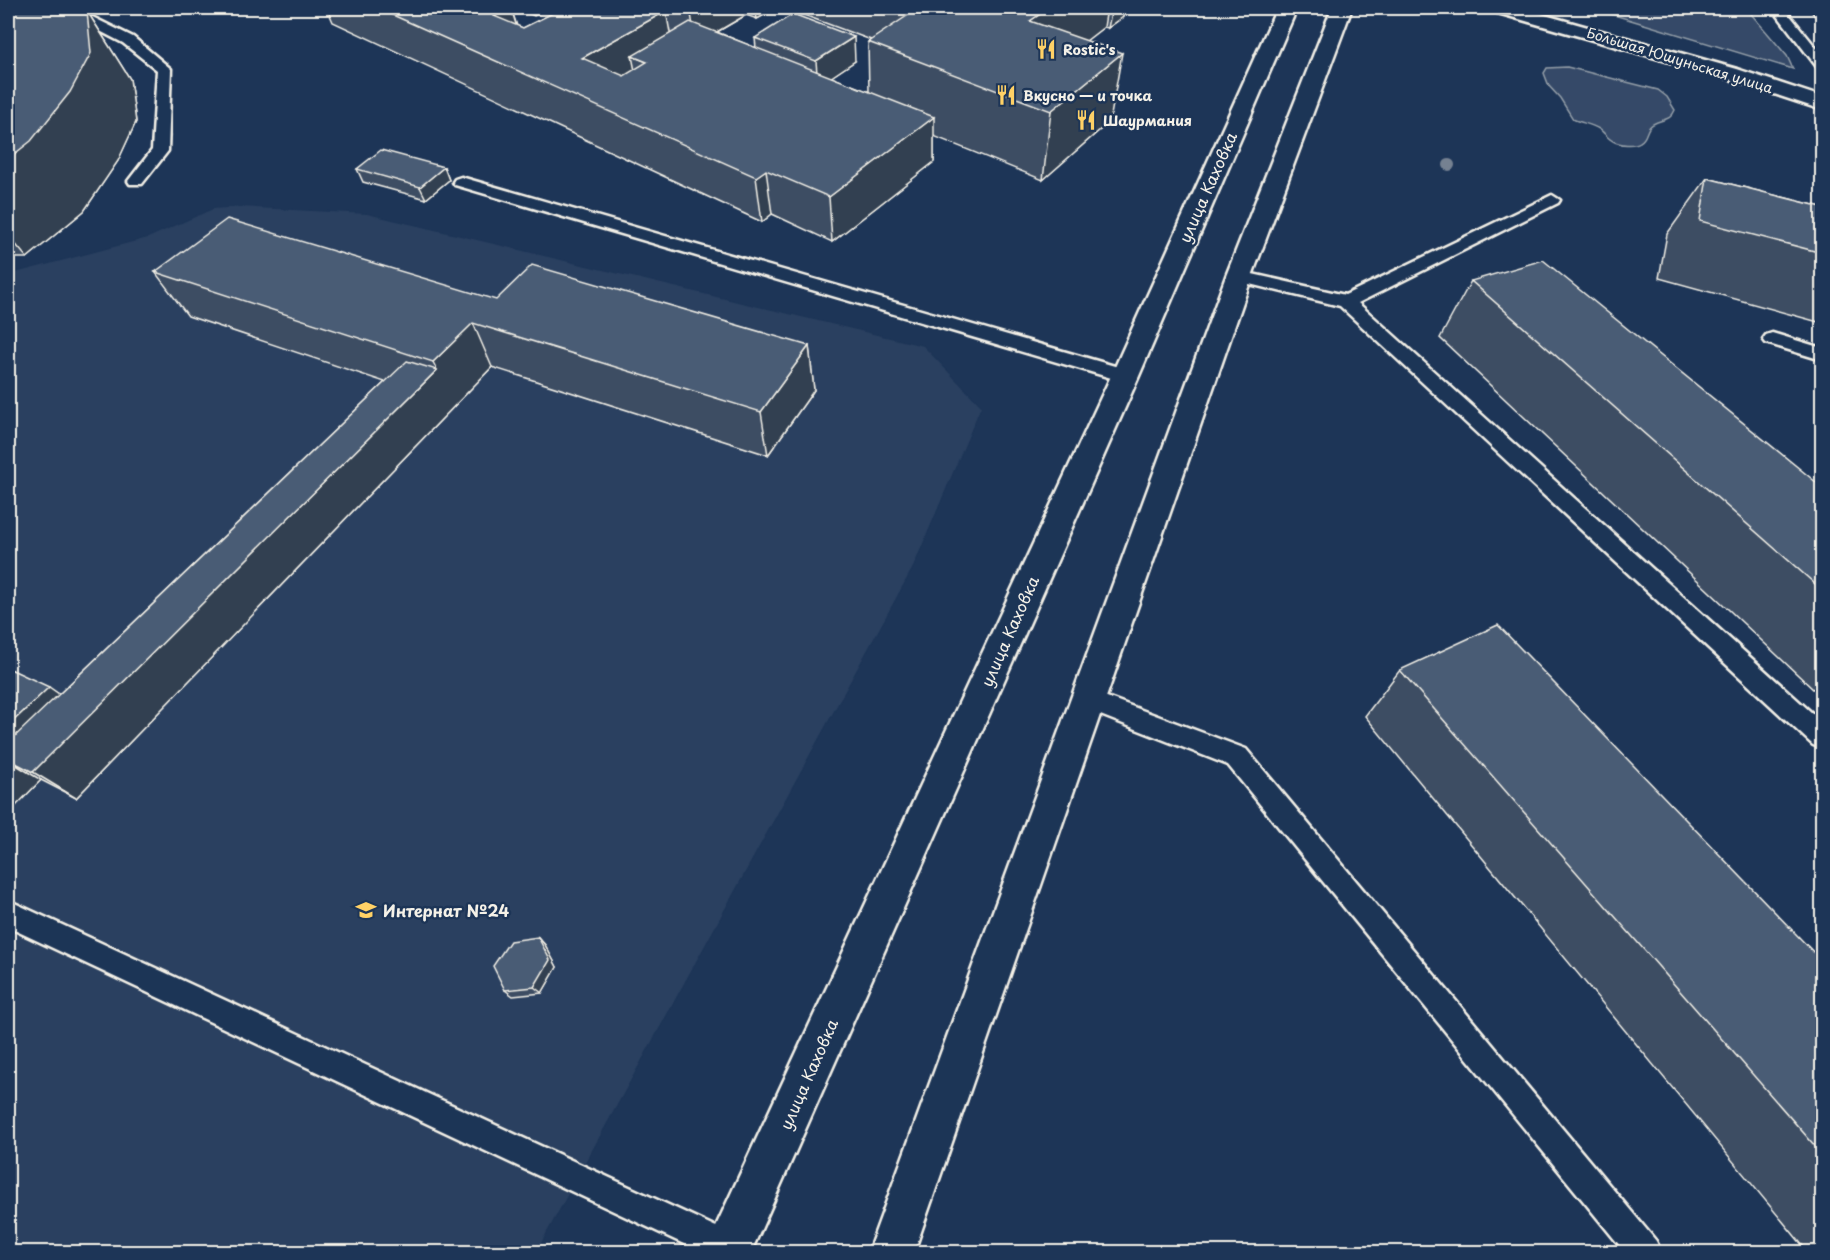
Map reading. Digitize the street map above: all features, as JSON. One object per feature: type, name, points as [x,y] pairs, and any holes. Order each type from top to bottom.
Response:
[{"type":"main road","name":"улица Каховка","points":[[728,1251],[1125,376],[1287,8]]},
{"type":"main road","points":[[891,1252],[1239,276],[1342,8]]},
{"type":"main road","name":"Большая Юшуньская улица","points":[[1502,8],[1730,73],[1822,104]]},
{"type":"lane","points":[[1778,8],[1822,64]]},
{"type":"lane","points":[[8,12],[69,10],[128,40],[164,69],[160,151],[136,181]]},
{"type":"lane","points":[[461,182],[1125,376]]},
{"type":"lane","points":[[1346,302],[1552,200]]},
{"type":"lane","points":[[1239,276],[1346,302],[1822,737]]},
{"type":"lane","points":[[1772,339],[1822,354]]},
{"type":"lane","points":[[1088,700],[1237,757],[1645,1252]]},
{"type":"lane","points":[[8,912],[728,1251]]},
{"type":"shaded area","points":[[1591,8],[1746,8],[1787,56],[1793,69]]},
{"type":"shaded area","points":[[1567,67],[1658,90],[1667,97],[1675,110],[1668,118],[1650,126],[1640,142],[1623,144],[1616,142],[1596,127],[1573,119],[1560,98],[1549,86],[1544,73],[1547,68]]},
{"type":"shaded area","name":"Интернат №24","points":[[240,207],[367,214],[923,346],[981,406],[913,567],[536,1252],[8,1252],[8,275],[148,238],[213,209]]},
{"type":"building","points":[[8,8],[84,8],[87,11],[91,53],[70,92],[31,141],[8,159]]},
{"type":"building","points":[[377,8],[511,8],[494,16],[523,28],[563,8],[656,8],[666,11],[582,58],[624,76],[647,62],[632,56],[690,22],[934,117],[829,197],[766,170],[756,177]]},
{"type":"building","points":[[919,8],[1049,8],[1030,21],[1122,53],[1051,111],[868,42]]},
{"type":"building","points":[[793,14],[854,37],[816,61],[755,38]]},
{"type":"building","points":[[381,150],[444,167],[420,187],[357,169]]},
{"type":"building","points":[[1707,178],[1822,207],[1822,253],[1700,221]]},
{"type":"building","points":[[227,219],[496,300],[532,265],[809,346],[761,412],[473,323],[433,362],[155,272]]},
{"type":"building","points":[[1543,260],[1822,487],[1822,590],[1471,281]]},
{"type":"building","points":[[407,361],[437,370],[33,772],[8,759],[8,743]]},
{"type":"building","points":[[1498,625],[1822,961],[1822,1154],[1400,670]]},
{"type":"building","points":[[8,668],[49,687],[8,726]]},
{"type":"building","points":[[538,937],[550,960],[534,987],[505,990],[493,966],[510,941]]},
{"type":"place","name":"Rostic's","points":[[1046,49]]},
{"type":"place","name":"Вкусно — и точка","points":[[1006,95]]},
{"type":"place","name":"Шаурмания","points":[[1086,120]]},
{"type":"place","name":"Интернат №24","points":[[366,910]]}]
